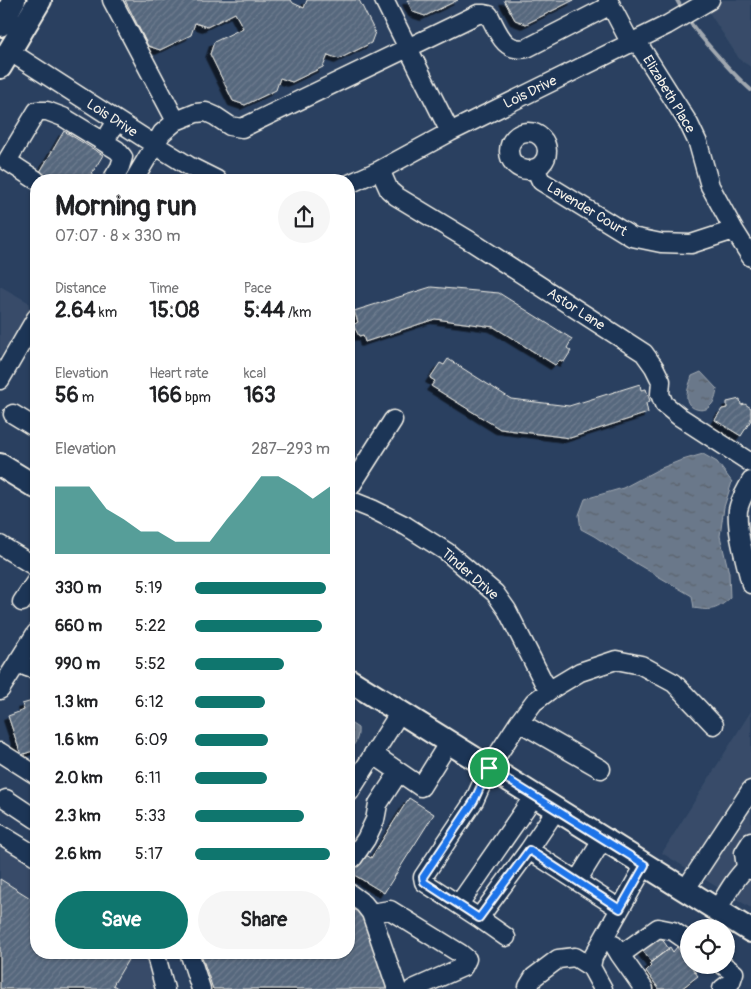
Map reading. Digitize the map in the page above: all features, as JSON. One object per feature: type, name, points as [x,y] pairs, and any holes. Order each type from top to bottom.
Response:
[{"type":"main road","points":[[0,24],[14,0]]},
{"type":"main road","points":[[5,59],[40,0]]},
{"type":"main road","points":[[0,465],[30,483]]},
{"type":"main road","points":[[355,684],[751,931]]},
{"type":"street","points":[[112,0],[176,121]]},
{"type":"street","points":[[384,0],[450,132]]},
{"type":"street","points":[[138,174],[162,133],[176,121],[196,113],[206,112],[230,126],[242,128],[478,14],[489,16],[504,42],[520,50],[527,48],[609,2]]},
{"type":"street","name":"Elizabeth Place","points":[[609,2],[689,124],[698,142],[710,186],[751,257]]},
{"type":"street","name":"Lois Drive","points":[[355,181],[450,132],[667,25],[706,2]]},
{"type":"street","name":"Lois Drive","points":[[5,59],[117,121],[205,174]]},
{"type":"street","points":[[30,176],[7,162],[37,111],[48,111],[63,117],[117,150],[123,156],[115,174]]},
{"type":"street","points":[[104,142],[117,121]]},
{"type":"street","name":"Lavender Court","points":[[535,168],[541,181],[632,236],[661,243],[691,244],[734,230]]},
{"type":"street","name":"Astor Lane","points":[[380,170],[390,190],[396,196],[472,242],[644,353],[661,380],[660,394],[664,404],[680,417],[751,463]]},
{"type":"street","points":[[0,380],[30,331]]},
{"type":"street","points":[[13,414],[30,424]]},
{"type":"street","points":[[355,480],[393,420]]},
{"type":"street","points":[[751,481],[742,497],[738,511],[739,530],[751,584]]},
{"type":"street","name":"Tinder Drive","points":[[355,503],[406,526],[447,552],[495,593],[507,610],[543,681],[550,690]]},
{"type":"street","points":[[0,545],[30,564]]},
{"type":"street","points":[[22,602],[30,590]]},
{"type":"street","points":[[0,690],[30,642]]},
{"type":"street","points":[[506,937],[424,882],[423,877],[474,801],[489,768],[534,702],[580,672],[616,660],[641,665],[674,683],[714,725]]},
{"type":"street","points":[[18,661],[30,668]]},
{"type":"street","points":[[355,783],[400,712]]},
{"type":"street","points":[[520,722],[601,770]]},
{"type":"street","points":[[373,754],[420,787],[449,742]]},
{"type":"street","points":[[0,752],[30,771]]},
{"type":"street","points":[[355,855],[366,839],[375,820],[378,804],[399,772]]},
{"type":"street","points":[[685,890],[751,790]]},
{"type":"street","points":[[459,904],[534,796]]},
{"type":"street","points":[[2,801],[30,816]]},
{"type":"street","points":[[479,918],[556,810]]},
{"type":"street","points":[[0,834],[30,852]]},
{"type":"street","points":[[577,881],[603,839]]},
{"type":"street","points":[[717,910],[749,867],[744,853],[751,842]]},
{"type":"street","points":[[529,850],[620,909]]},
{"type":"street","points":[[591,967],[593,957],[604,936],[645,865]]},
{"type":"street","points":[[355,898],[364,904],[371,913],[398,989]]},
{"type":"street","points":[[371,913],[390,910],[467,959],[463,967],[413,989]]},
{"type":"street","points":[[620,955],[658,928],[672,931],[680,936]]},
{"type":"street","points":[[604,936],[611,940],[644,989]]},
{"type":"street","points":[[528,989],[534,977],[558,959],[575,957],[591,967],[603,989]]},
{"type":"street","points":[[157,959],[165,989]]},
{"type":"street","points":[[191,959],[201,989]]},
{"type":"street","points":[[722,989],[732,982],[730,974]]},
{"type":"shaded area","points":[[701,0],[751,0],[751,67],[740,60]]},
{"type":"shaded area","points":[[0,286],[28,302],[30,310],[0,357]]},
{"type":"shaded area","points":[[751,711],[751,908],[662,853]]},
{"type":"shaded area","points":[[0,828],[30,847],[30,959],[165,959],[175,989],[0,989]]},
{"type":"water","points":[[701,372],[717,389],[715,399],[711,405],[703,410],[693,408],[688,402],[687,396],[692,376]]},
{"type":"water","points":[[703,454],[717,462],[732,482],[724,507],[720,536],[729,573],[730,598],[721,605],[709,609],[694,608],[692,596],[581,529],[579,515],[585,499],[623,488],[659,469]]},
{"type":"water","points":[[355,726],[358,728],[355,743]]},
{"type":"building","points":[[125,0],[291,0],[293,3],[304,8],[307,0],[359,0],[375,32],[371,43],[339,59],[328,55],[323,67],[292,82],[280,78],[276,90],[245,105],[233,101],[210,54],[214,42],[243,28],[235,13],[207,27],[195,23],[191,35],[160,50],[148,46]]},
{"type":"building","points":[[407,0],[458,0],[425,16],[413,12]]},
{"type":"building","points":[[504,0],[574,0],[526,24],[515,20]]},
{"type":"building","points":[[64,131],[103,155],[92,174],[43,174],[40,172]]},
{"type":"building","points":[[431,287],[499,293],[572,339],[567,348],[571,351],[564,362],[560,360],[555,365],[494,327],[435,319],[365,342],[363,335],[359,336],[355,329],[355,324],[358,322],[355,311]]},
{"type":"building","points":[[448,359],[511,399],[569,406],[640,384],[641,390],[646,389],[650,401],[646,403],[648,413],[570,438],[500,429],[431,386],[435,381],[430,378],[440,363],[444,365]]},
{"type":"building","points":[[740,399],[741,405],[745,404],[751,408],[751,420],[741,436],[715,420],[722,409],[727,408],[727,402]]},
{"type":"building","points":[[30,702],[30,752],[21,755],[8,716],[24,710],[22,704]]},
{"type":"building","points":[[409,798],[434,814],[384,893],[355,875],[355,867],[364,854],[371,858]]},
{"type":"building","points":[[0,879],[30,898],[30,959],[128,959],[113,985],[119,989],[0,989]]},
{"type":"building","points":[[359,902],[387,989],[213,989],[203,959],[355,959],[355,904]]},
{"type":"building","points":[[654,928],[669,949],[651,962],[636,941]]},
{"type":"building","points":[[670,947],[673,952],[677,947],[680,951],[680,974],[697,974],[698,976],[681,989],[659,989],[646,971],[651,966],[649,964]]},
{"type":"waterway","points":[[677,0],[683,11]]},
{"type":"waterway","points":[[688,19],[735,75],[751,90]]},
{"type":"route","points":[[489,768],[645,865],[620,909],[529,850],[479,918],[424,882],[423,877],[474,801],[489,768]]}]
